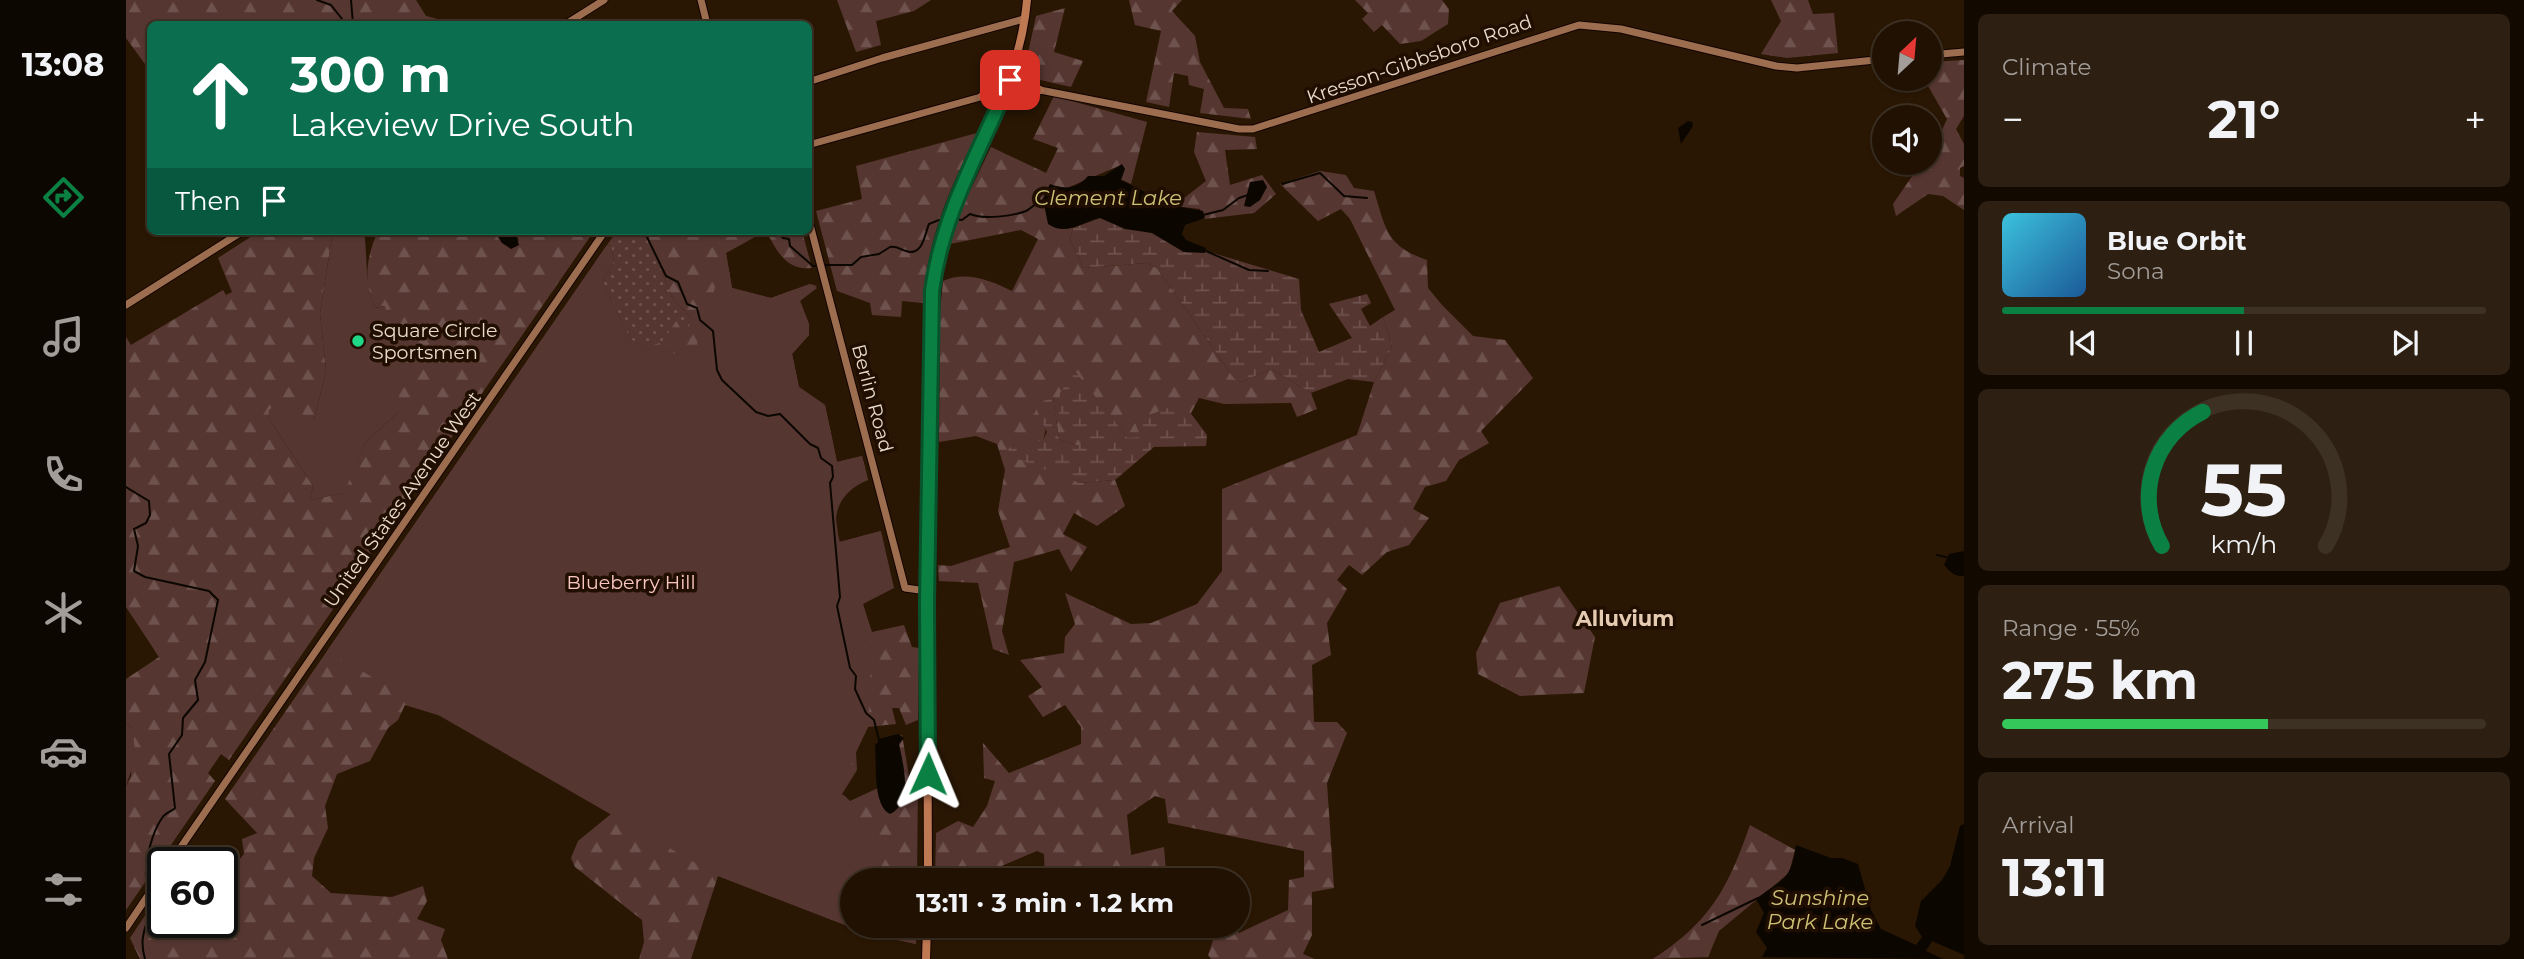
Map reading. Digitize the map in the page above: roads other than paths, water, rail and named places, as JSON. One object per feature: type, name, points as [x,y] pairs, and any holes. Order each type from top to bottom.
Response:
[{"type":"main road","points":[[928,868],[927,591],[931,307],[935,267],[953,202],[1005,92],[1019,53],[1027,0]]},
{"type":"main road","points":[[1019,53],[1018,76],[1040,90]]},
{"type":"main road","points":[[982,96],[990,101],[994,115]]},
{"type":"main road","points":[[926,959],[927,938]]},
{"type":"street","points":[[571,21],[604,0]]},
{"type":"street","points":[[701,0],[706,21]]},
{"type":"street","points":[[812,81],[1024,19]]},
{"type":"street","points":[[1008,22],[1023,34]]},
{"type":"street","name":"Kresson-Gibbsboro Road","points":[[812,144],[982,96],[1040,90],[1227,127],[1253,129],[1578,25],[1621,29],[1776,66],[1797,68],[1872,60]]},
{"type":"street","points":[[1942,54],[1964,52]]},
{"type":"street","name":"Berlin Road","points":[[812,232],[905,589],[927,591]]},
{"type":"street","points":[[126,306],[237,235]]},
{"type":"street","name":"United States Avenue West","points":[[181,847],[602,235]]},
{"type":"street","points":[[126,928],[147,897]]},
{"type":"water","points":[[1688,121],[1692,122],[1693,126],[1681,144],[1678,128]]},
{"type":"water","name":"Clement Lake","points":[[1122,164],[1125,169],[1121,180],[1155,197],[1165,198],[1175,206],[1203,211],[1205,218],[1185,225],[1182,234],[1186,240],[1206,248],[1205,253],[1184,252],[1152,233],[1125,229],[1100,218],[1068,229],[1055,228],[1048,224],[1043,199],[1050,184],[1060,187],[1074,186],[1088,176],[1104,176]]},
{"type":"water","points":[[1263,180],[1267,187],[1260,200],[1250,207],[1244,206],[1250,182]]},
{"type":"water","points":[[497,235],[516,235],[519,245],[511,249]]},
{"type":"water","points":[[1964,551],[1964,576],[1958,576],[1944,565],[1949,554]]},
{"type":"water","points":[[898,734],[904,738],[899,744],[904,792],[897,809],[890,814],[880,802],[878,793],[875,745],[879,739]]},
{"type":"water","name":"Sunshine Park Lake","points":[[1964,824],[1964,955],[1932,941],[1926,951],[1943,959],[1762,957],[1767,948],[1756,932],[1764,913],[1756,899],[1784,878],[1791,866],[1796,845],[1831,858],[1842,858],[1858,864],[1871,910],[1881,929],[1916,945],[1922,937],[1915,926],[1921,901],[1942,880],[1950,866],[1960,826]]},
{"type":"waterway","points":[[317,0],[331,5],[344,21]]},
{"type":"waterway","points":[[351,0],[353,21]]},
{"type":"waterway","points":[[1282,184],[1320,173],[1344,196],[1367,198]]},
{"type":"waterway","points":[[1203,215],[1223,210],[1248,195]]},
{"type":"waterway","points":[[955,219],[962,220],[970,214],[990,217],[1014,214],[1026,211],[1045,200]]},
{"type":"waterway","points":[[823,265],[852,265],[861,257],[879,254],[890,247],[916,251],[929,224],[939,220]]},
{"type":"waterway","points":[[646,235],[666,276],[678,282],[687,304],[697,308],[700,320],[713,331],[717,370],[722,380],[756,412],[768,416],[780,414],[810,444],[818,448],[821,458],[832,466],[833,477],[830,483],[840,597],[837,606],[850,668],[856,676],[855,689],[866,713],[874,720],[879,740]]},
{"type":"waterway","points":[[780,235],[789,239],[790,246],[813,266],[817,266]]},
{"type":"waterway","points":[[1206,251],[1249,270],[1268,271]]},
{"type":"waterway","points":[[126,487],[149,501],[150,515],[146,523],[134,529],[138,546],[134,571],[145,577],[209,591],[218,600],[205,662],[195,680],[198,700],[183,718],[182,735],[169,754],[175,808],[163,816],[155,831],[148,855],[146,877]]},
{"type":"waterway","points":[[1937,555],[1950,558]]},
{"type":"waterway","points":[[1702,925],[1758,898]]},
{"type":"waterway","points":[[145,959],[143,934],[147,921]]},
{"type":"place","name":"Square Circle Sportsmen","points":[[358,341]]},
{"type":"district","name":"Alluvium","points":[[1625,619]]},
{"type":"park label","name":"Blueberry Hill","points":[[631,582]]}]
